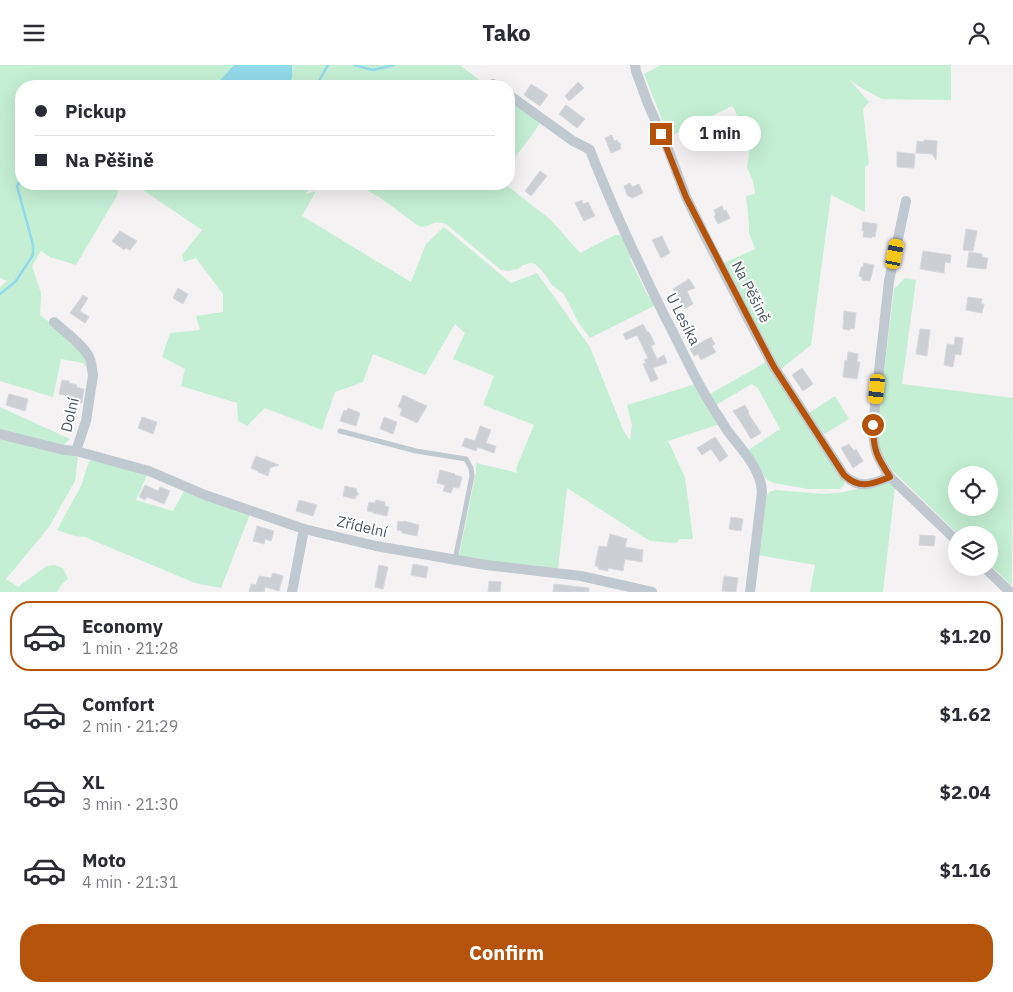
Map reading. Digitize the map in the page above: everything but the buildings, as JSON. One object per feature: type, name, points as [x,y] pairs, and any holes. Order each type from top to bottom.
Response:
[{"type":"street","name":"Na Pěšině","points":[[636,65],[636,71],[648,104],[686,197],[774,367],[844,475],[850,481],[865,485],[890,477]]},
{"type":"street","name":"U Lesíka","points":[[515,99],[573,141],[590,150],[622,227],[703,392],[762,482],[750,592]]},
{"type":"street","points":[[906,201],[889,281],[873,438],[875,451],[890,477],[948,533]]},
{"type":"street","name":"Dolní","points":[[0,434],[64,450],[76,451],[86,421],[93,375],[86,351],[54,322]]},
{"type":"street","name":"Zřídelní","points":[[76,451],[149,471],[205,495],[304,529],[376,546],[455,560],[581,575],[652,592]]},
{"type":"street","points":[[292,592],[304,529]]},
{"type":"street","points":[[993,576],[1010,592]]},
{"type":"lane","points":[[340,431],[416,451],[466,459],[471,468],[472,476],[455,560]]},
{"type":"green space","points":[[0,65],[461,65],[480,80],[15,80],[15,190],[118,190],[118,194],[76,265],[50,257],[41,251],[32,266],[41,293],[40,315],[82,354],[88,369],[83,363],[61,359],[53,397],[0,381],[0,287],[7,281],[0,278]]},
{"type":"green space","points":[[659,65],[951,65],[951,100],[882,99],[849,79],[869,102],[863,109],[869,164],[865,167],[865,212],[831,195],[811,345],[781,369],[722,264],[755,249],[749,233],[746,196],[755,194],[753,181],[747,167],[749,155],[746,129],[740,124],[732,106],[669,137],[644,74]]},
{"type":"green space","points":[[515,104],[535,117],[540,123],[515,157]]},
{"type":"green space","points":[[143,190],[308,190],[306,194],[316,191],[302,216],[411,282],[426,244],[444,227],[511,283],[537,273],[590,347],[624,432],[630,440],[632,425],[627,405],[696,384],[720,424],[668,441],[685,477],[693,539],[679,539],[675,543],[650,541],[567,488],[558,569],[464,559],[459,556],[476,472],[476,463],[518,473],[516,470],[517,466],[534,425],[483,405],[494,376],[453,359],[465,333],[455,324],[425,375],[373,354],[363,382],[335,392],[322,430],[265,408],[247,426],[238,421],[237,403],[181,386],[185,369],[162,357],[170,333],[200,330],[196,316],[223,312],[223,294],[196,258],[184,262],[182,255],[202,230]]},
{"type":"green space","points":[[367,190],[513,190],[551,220],[580,253],[615,235],[620,235],[632,257],[630,259],[648,296],[652,298],[656,305],[590,338],[578,322],[564,294],[552,285],[535,264],[523,265],[518,269],[509,271],[501,270],[446,224],[436,223],[420,227]]},
{"type":"green space","points":[[905,278],[916,280],[902,384],[1013,398],[1012,586],[998,573],[998,526],[950,526],[894,472],[880,451],[877,431],[894,289]]},
{"type":"green space","points":[[766,362],[844,481],[844,485],[840,489],[808,489],[767,480],[747,451],[780,429],[758,388],[752,384],[716,405],[710,394]]},
{"type":"green space","points":[[835,396],[849,419],[824,434],[809,413]]},
{"type":"green space","points":[[0,407],[70,439],[59,449],[78,457],[75,481],[49,527],[6,579],[18,587],[47,566],[54,565],[63,568],[68,579],[57,592],[0,592]]},
{"type":"green space","points":[[97,459],[147,475],[136,500],[173,511],[184,491],[250,514],[221,588],[195,583],[85,537],[57,530],[81,486],[89,461]]},
{"type":"green space","points":[[888,482],[895,487],[883,592],[810,592],[815,565],[758,555],[766,498],[770,492],[776,490],[823,494],[839,493]]},
{"type":"water","points":[[234,65],[292,65],[291,80],[220,80]]},
{"type":"waterway","points":[[319,80],[328,65]]},
{"type":"waterway","points":[[354,65],[373,70],[394,65]]},
{"type":"waterway","points":[[0,294],[16,281],[33,255],[33,245],[18,190]]},
{"type":"route","points":[[661,134],[686,197],[774,367],[844,475],[850,481],[858,484],[865,485],[890,477],[875,451],[873,425]]}]
